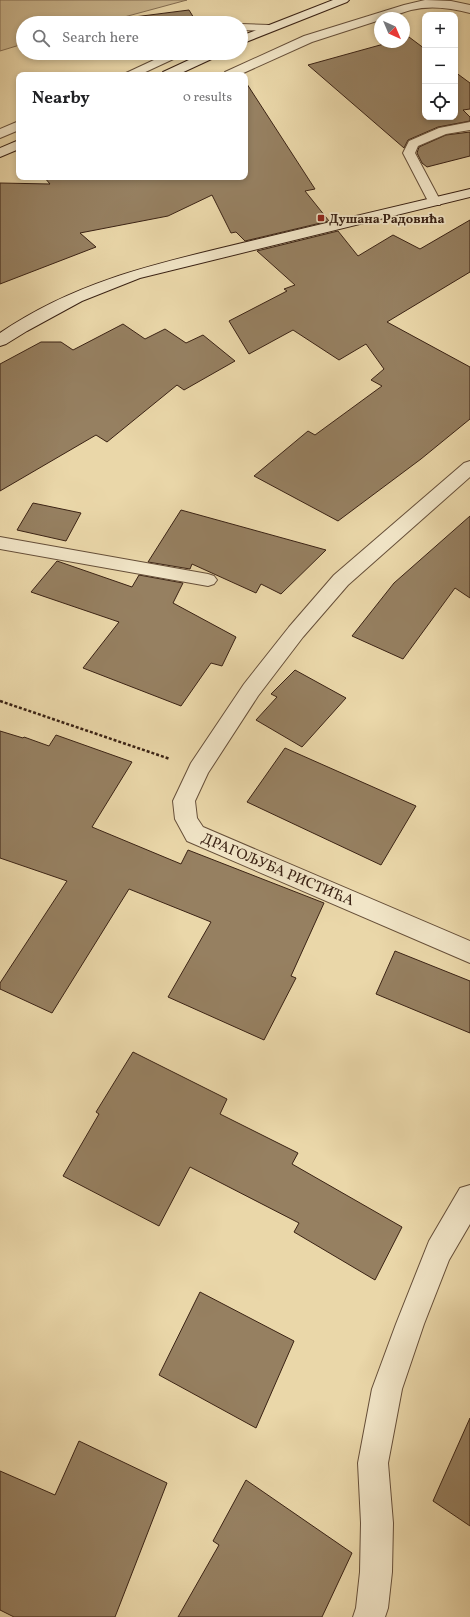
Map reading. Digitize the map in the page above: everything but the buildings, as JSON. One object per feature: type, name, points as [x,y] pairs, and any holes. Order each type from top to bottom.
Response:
[{"type":"street","points":[[248,37],[343,0]]},
{"type":"street","points":[[236,72],[308,39],[408,7],[428,3],[451,5],[470,9]]},
{"type":"street","points":[[173,72],[199,60]]},
{"type":"street","points":[[0,153],[16,145]]},
{"type":"street","points":[[0,341],[56,307],[123,278],[158,268],[470,193]]},
{"type":"street","name":"ДРАГОЉУБА РИСТИЋА","points":[[470,467],[342,580],[296,632],[255,684],[199,769],[184,801],[186,819],[195,834],[470,952]]},
{"type":"street","points":[[369,1617],[372,1608],[376,1572],[377,1523],[373,1463],[387,1389],[410,1324],[439,1251],[470,1198]]},
{"type":"lane","points":[[248,27],[269,28]]},
{"type":"lane","points":[[137,72],[163,60]]},
{"type":"lane","points":[[0,134],[16,126]]},
{"type":"lane","points":[[435,202],[409,153],[412,144],[443,131],[470,126]]},
{"type":"lane","points":[[0,543],[208,580]]},
{"type":"path","points":[[0,701],[199,769]]},
{"type":"shaded area","points":[[0,0],[187,0],[128,16],[16,16],[16,46],[0,51]]},
{"type":"place","name":"Душана Радовића","points":[[321,218]]}]
